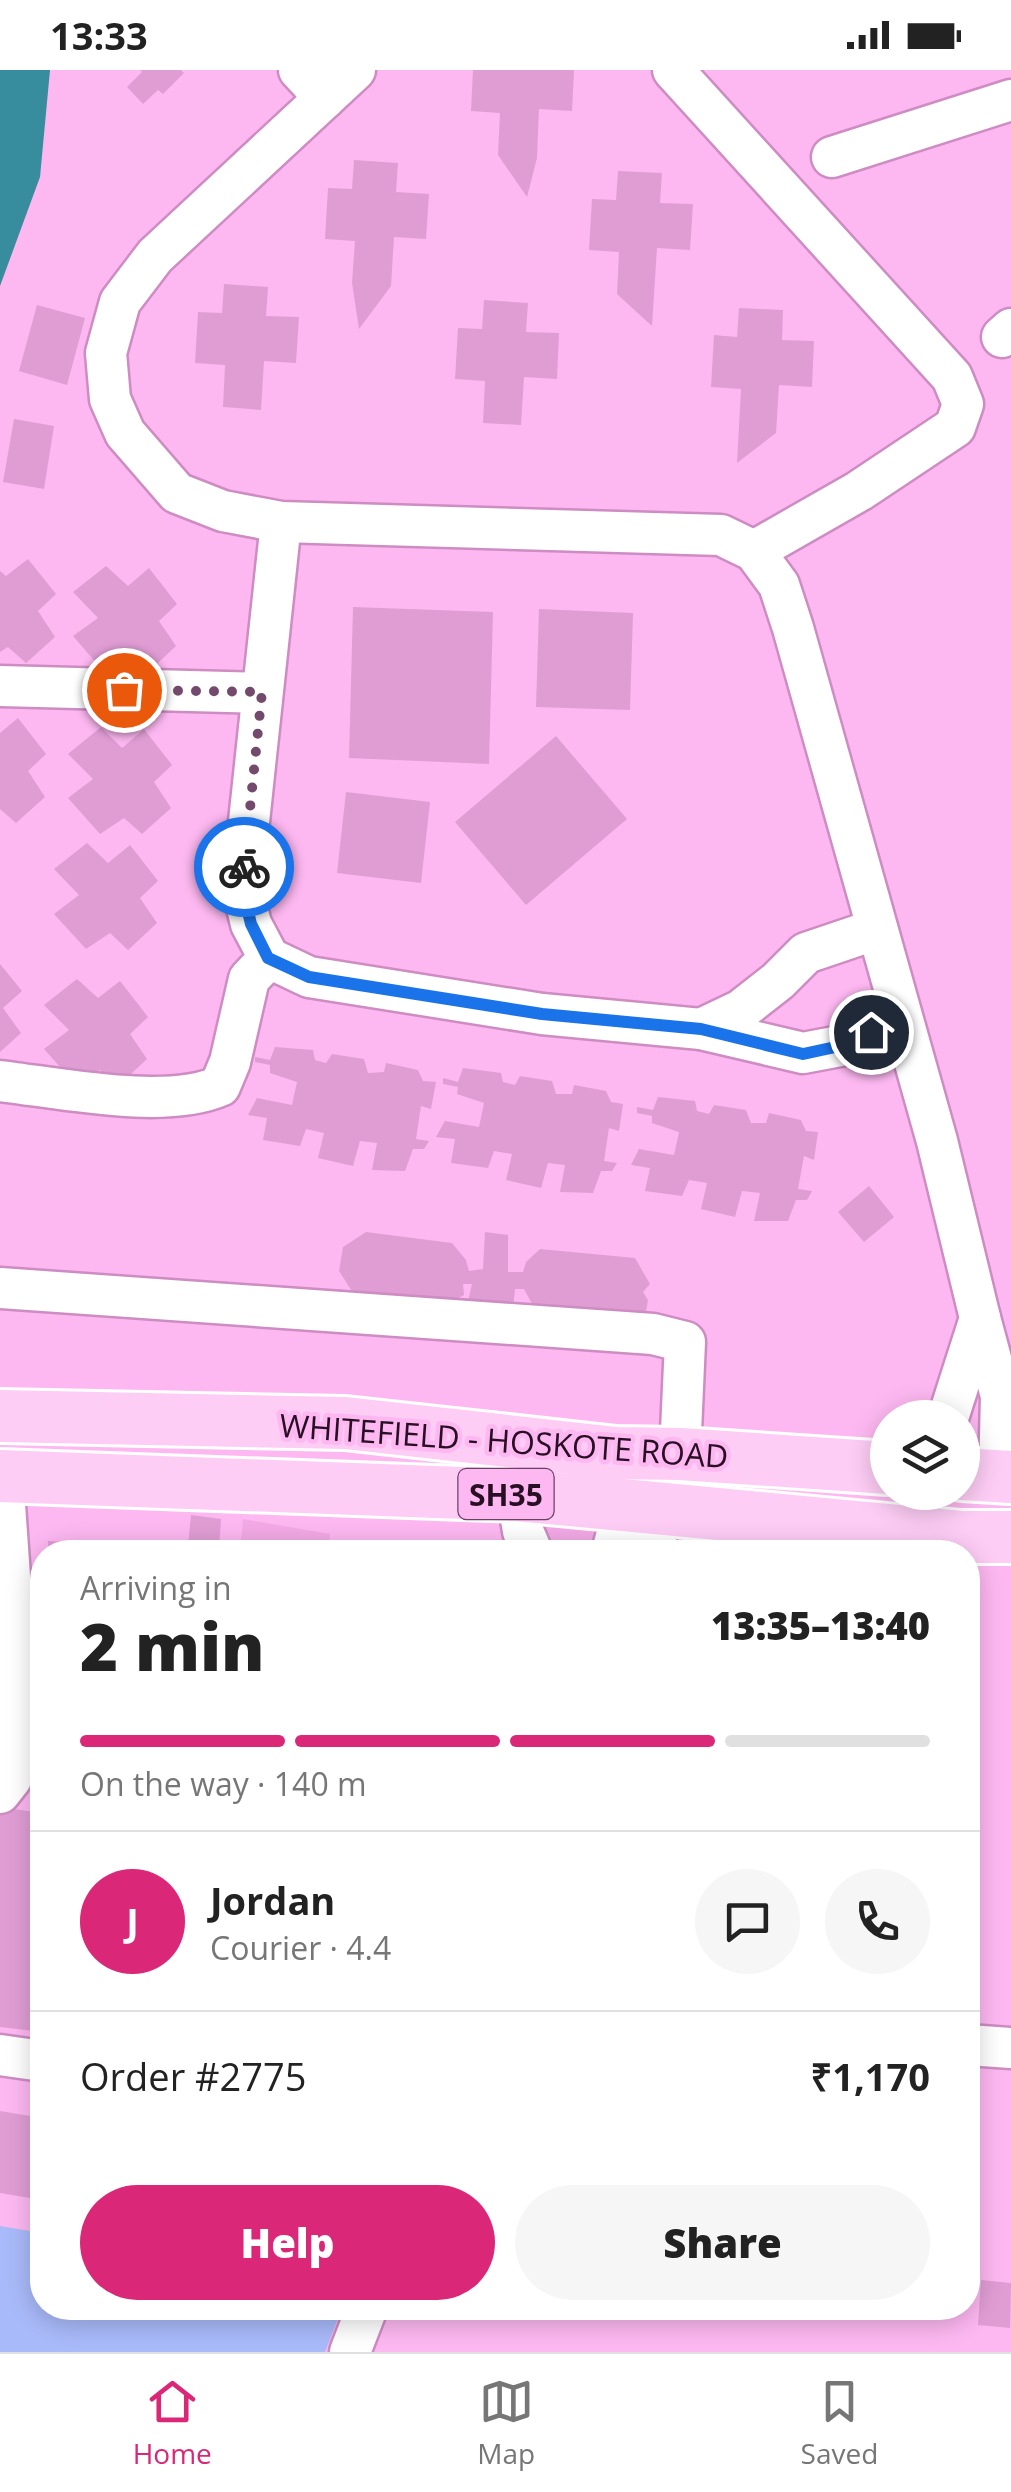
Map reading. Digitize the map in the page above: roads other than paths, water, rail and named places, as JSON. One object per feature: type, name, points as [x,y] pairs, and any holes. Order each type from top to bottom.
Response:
[{"type":"main road","name":"WHITEFIELD - HOSKOTE ROAD","points":[[0,1416],[345,1423],[616,1454],[680,1454],[870,1467]]},
{"type":"main road","name":"WHITEFIELD - HOSKOTE ROAD","points":[[2,1476],[517,1495],[638,1530],[1011,1537]]},
{"type":"street","points":[[355,70],[312,84],[155,256],[120,302],[106,353],[110,399],[125,432],[177,493],[223,511],[281,522],[721,535],[754,551],[779,585],[937,1141],[1002,1396],[991,1476]]},
{"type":"street","points":[[673,70],[952,377],[963,404],[956,427],[859,491],[754,551]]},
{"type":"street","points":[[832,157],[1011,100]]},
{"type":"street","points":[[281,522],[242,887],[251,924],[268,958],[309,977],[542,1014],[701,1029],[803,1054],[840,1046],[902,1018]]},
{"type":"street","points":[[0,686],[262,692]]},
{"type":"street","points":[[701,1029],[742,1010],[806,953],[877,928]]},
{"type":"street","points":[[0,1081],[160,1098],[202,1094],[220,1086],[230,1062],[249,978],[268,958]]},
{"type":"street","points":[[0,1288],[653,1334],[685,1342],[680,1454],[638,1530]]},
{"type":"street","points":[[954,1400],[980,1318]]},
{"type":"street","points":[[0,1793],[11,1779],[18,1706],[2,1476]]},
{"type":"street","points":[[517,1495],[527,1540]]},
{"type":"street","points":[[980,2047],[1011,2048]]},
{"type":"street","points":[[0,2055],[30,2059]]},
{"type":"street","points":[[350,2352],[362,2320]]}]
